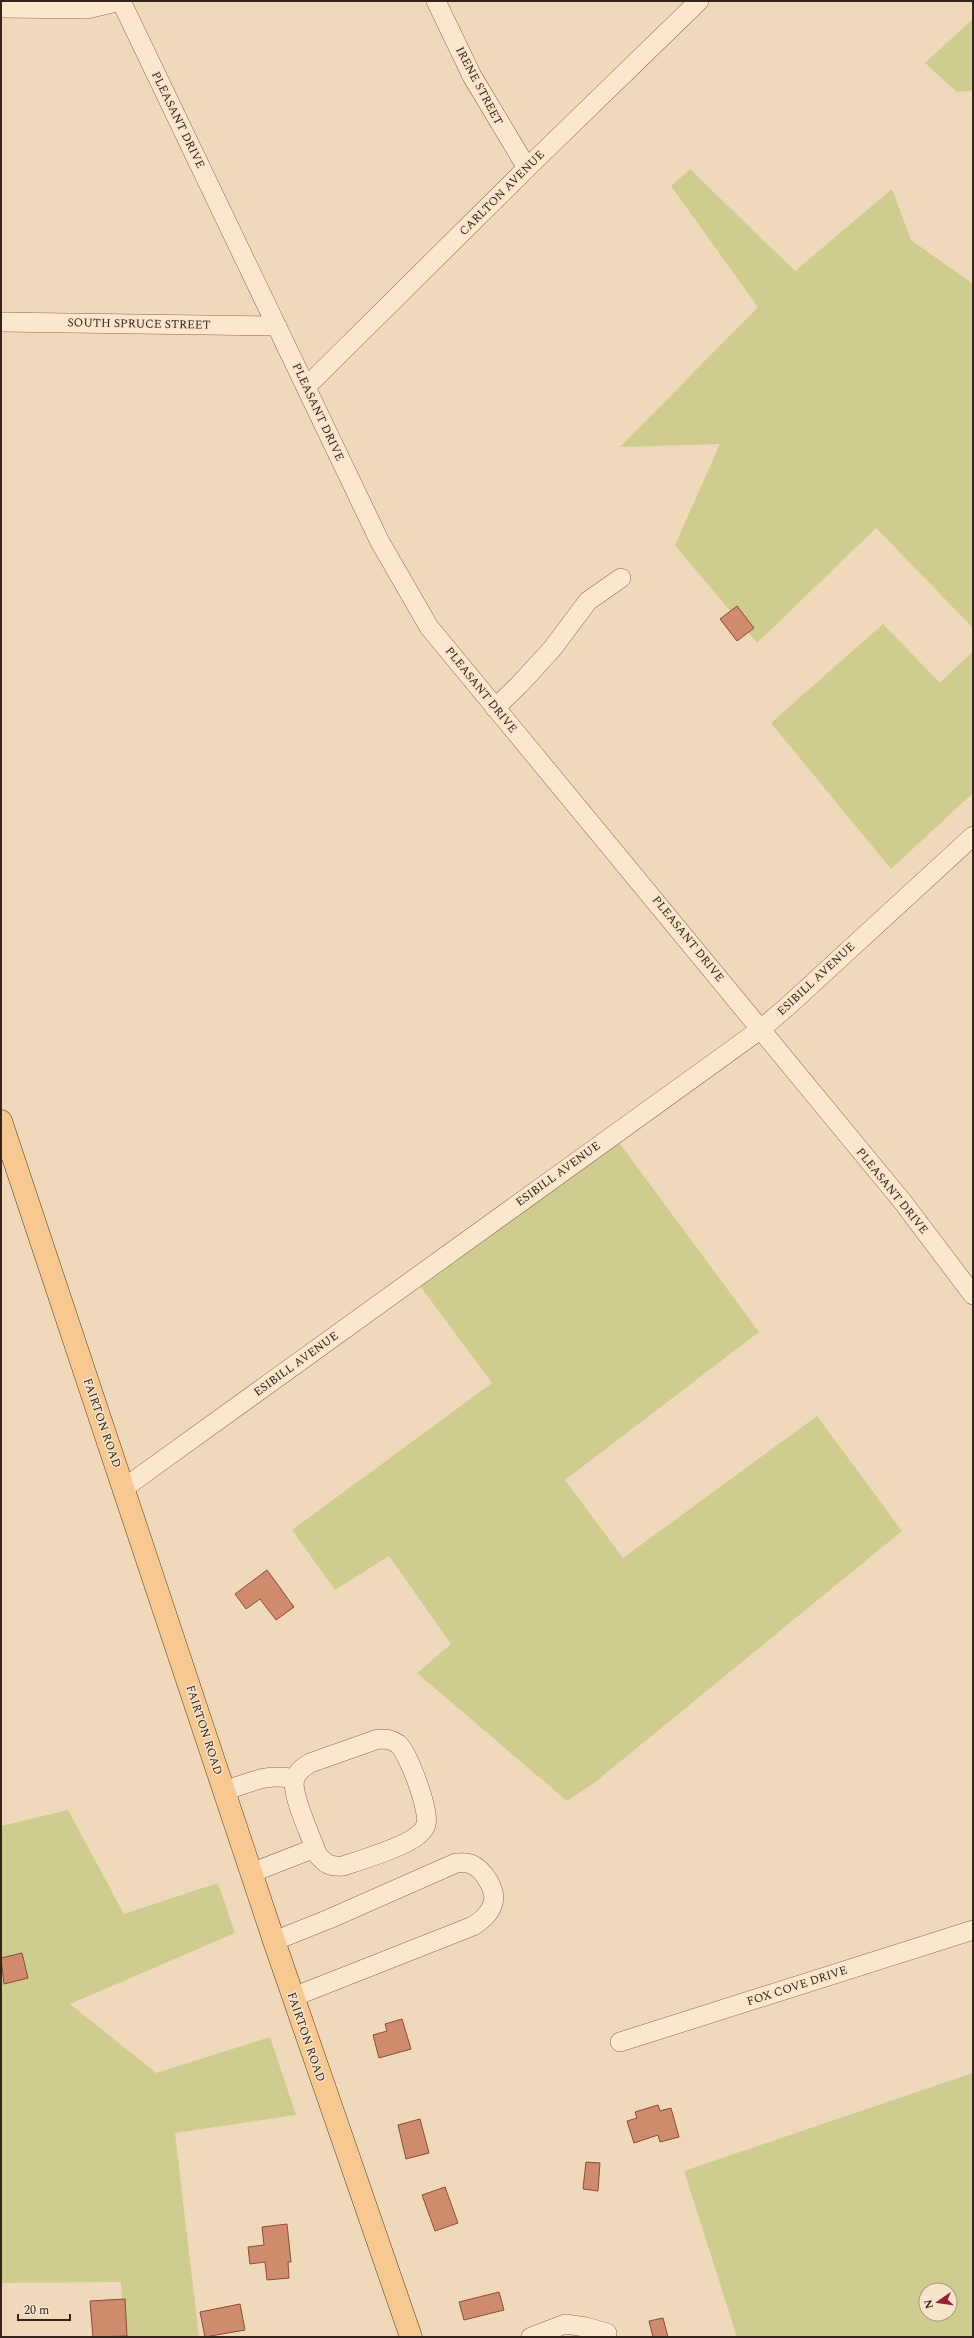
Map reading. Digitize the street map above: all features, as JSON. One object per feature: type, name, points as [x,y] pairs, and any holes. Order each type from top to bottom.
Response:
[{"type":"main road","name":"FAIRTON ROAD","points":[[1,1121],[251,1873],[411,2337]]},
{"type":"street","points":[[1,8],[87,9],[121,1]]},
{"type":"street","name":"PLEASANT DRIVE","points":[[121,1],[380,542],[411,599],[429,627],[494,708],[761,1028],[902,1201],[973,1295]]},
{"type":"street","name":"IRENE STREET","points":[[436,1],[472,76],[527,168]]},
{"type":"street","name":"CARLTON AVENUE","points":[[306,386],[699,1]]},
{"type":"street","name":"SOUTH SPRUCE STREET","points":[[1,322],[277,326]]},
{"type":"street","points":[[494,708],[519,685],[552,649],[588,601],[621,578]]},
{"type":"street","name":"ESIBILL AVENUE","points":[[124,1488],[761,1028],[788,1006],[973,836]]},
{"type":"street","points":[[378,1739],[390,1739],[400,1745],[407,1757],[426,1811],[426,1824],[419,1835],[408,1842],[344,1866],[333,1867],[324,1863],[315,1848],[295,1792],[295,1779],[301,1769],[310,1763],[378,1739]]},
{"type":"street","points":[[224,1791],[266,1777],[277,1775],[295,1779]]},
{"type":"street","points":[[251,1873],[315,1848]]},
{"type":"street","points":[[274,1941],[456,1864],[472,1864],[481,1871],[493,1894],[494,1903],[488,1914],[473,1926],[293,1997]]},
{"type":"street","name":"FOX COVE DRIVE","points":[[620,2042],[973,1930]]},
{"type":"street","points":[[531,2337],[565,2324],[586,2327],[607,2333]]},
{"type":"shaded area","points":[[973,19],[973,91],[957,92],[925,63]]},
{"type":"shaded area","points":[[690,169],[795,271],[892,189],[911,240],[973,284],[973,628],[876,528],[757,643],[675,545],[720,444],[620,447],[758,307],[671,186]]},
{"type":"shaded area","points":[[883,624],[940,683],[973,651],[973,793],[891,869],[771,723]]},
{"type":"shaded area","points":[[612,1133],[759,1332],[565,1480],[623,1558],[817,1416],[902,1531],[594,1783],[567,1801],[417,1673],[451,1644],[389,1556],[335,1590],[292,1530],[492,1383],[415,1279]]},
{"type":"shaded area","points":[[68,1810],[124,1914],[218,1883],[235,1933],[70,2004],[156,2073],[270,2037],[296,2115],[175,2133],[199,2337],[125,2337],[121,2282],[1,2283],[1,1826]]},
{"type":"shaded area","points":[[973,2073],[973,2337],[737,2337],[684,2171]]},
{"type":"building","points":[[737,606],[754,628],[737,641],[720,619]]},
{"type":"building","points":[[267,1570],[294,1607],[276,1620],[260,1599],[246,1609],[235,1594]]},
{"type":"building","points":[[22,1953],[28,1978],[4,1984],[1,1958]]},
{"type":"building","points":[[402,2019],[411,2049],[379,2058],[373,2035],[387,2031],[385,2024]]},
{"type":"building","points":[[658,2105],[660,2111],[671,2108],[679,2137],[660,2142],[658,2135],[634,2143],[627,2121],[637,2118],[635,2112]]},
{"type":"building","points":[[420,2119],[429,2153],[406,2159],[398,2125]]},
{"type":"building","points":[[586,2162],[600,2163],[598,2191],[583,2189]]},
{"type":"building","points":[[445,2187],[458,2223],[435,2231],[422,2195]]},
{"type":"building","points":[[287,2224],[291,2262],[288,2262],[289,2278],[267,2280],[265,2262],[250,2264],[248,2247],[264,2245],[262,2227]]},
{"type":"building","points":[[499,2292],[504,2310],[464,2320],[459,2302]]},
{"type":"building","points":[[125,2299],[127,2336],[93,2337],[90,2301]]},
{"type":"building","points":[[240,2304],[245,2330],[205,2337],[200,2312]]},
{"type":"building","points":[[663,2318],[668,2337],[653,2337],[649,2321]]}]
